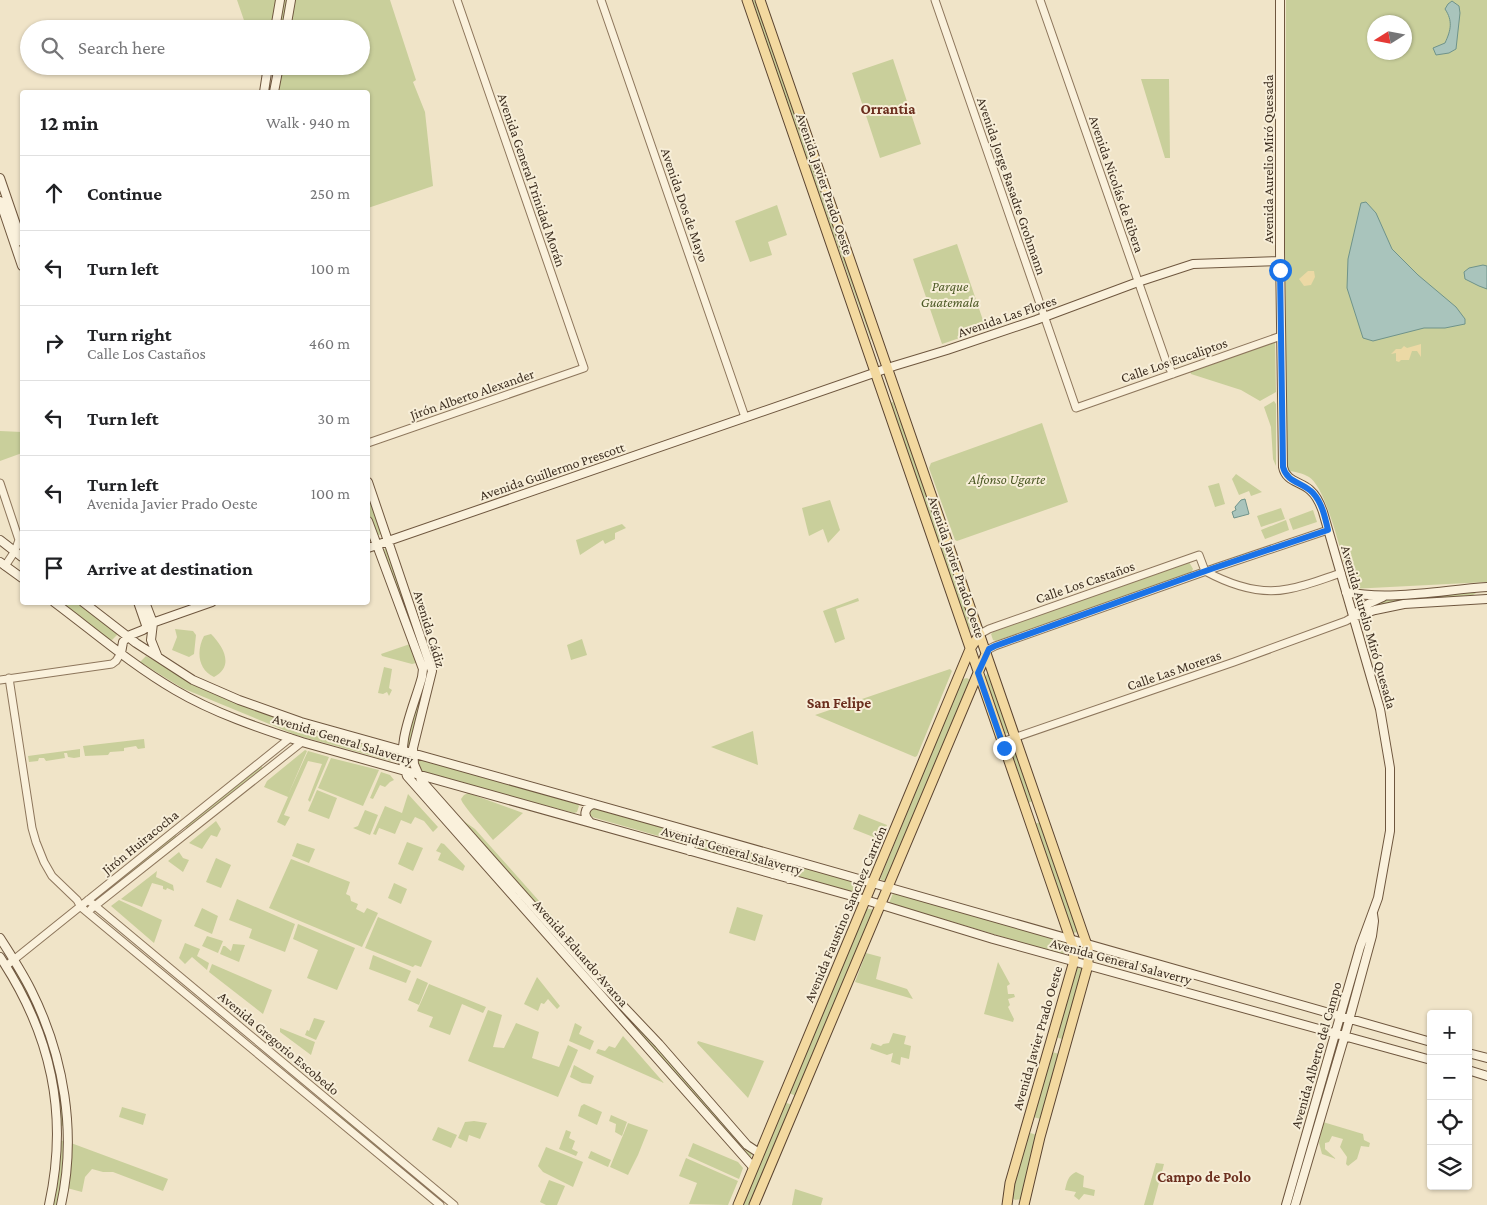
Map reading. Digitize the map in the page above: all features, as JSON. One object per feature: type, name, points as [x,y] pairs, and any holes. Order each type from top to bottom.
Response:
[{"type":"main road","points":[[277,20],[280,0]]},
{"type":"main road","points":[[288,20],[291,0]]},
{"type":"main road","name":"Avenida Javier Prado Oeste","points":[[747,0],[978,673],[1072,940],[1074,961],[1010,1183],[1006,1205]]},
{"type":"main road","name":"Avenida Javier Prado Oeste","points":[[760,0],[1087,945],[1088,964],[1040,1137],[1024,1205]]},
{"type":"main road","name":"Avenida Aurelio Miró Quesada","points":[[1280,0],[1280,261],[1283,467],[1289,478],[1306,486],[1318,498],[1328,530],[1380,709],[1386,741],[1390,782],[1390,831]]},
{"type":"main road","points":[[264,90],[267,75]]},
{"type":"main road","points":[[274,90],[277,75]]},
{"type":"main road","points":[[0,178],[20,236]]},
{"type":"main road","points":[[0,201],[20,260]]},
{"type":"main road","name":"Avenida Las Flores","points":[[745,417],[1044,317],[1138,282],[1196,264],[1280,261]]},
{"type":"main road","points":[[865,340],[871,342],[877,337]]},
{"type":"main road","points":[[886,404],[891,397],[898,399]]},
{"type":"main road","name":"Avenida Guillermo Prescott","points":[[370,547],[745,417]]},
{"type":"main road","name":"Avenida Cádiz","points":[[370,488],[432,671],[412,754]]},
{"type":"main road","name":"Avenida Cádiz","points":[[370,526],[423,671],[402,751]]},
{"type":"main road","points":[[0,540],[20,555]]},
{"type":"main road","points":[[3,564],[20,577]]},
{"type":"main road","points":[[1346,592],[1388,595],[1487,587]]},
{"type":"main road","points":[[1353,617],[1368,604],[1388,595]]},
{"type":"main road","points":[[1377,599],[1378,605],[1384,608]]},
{"type":"main road","points":[[1353,617],[1404,604],[1487,599]]},
{"type":"main road","name":"Avenida General Salaverry","points":[[58,605],[153,676],[192,699],[222,713],[302,742],[866,900],[1074,961],[1427,1059]]},
{"type":"main road","name":"Avenida General Salaverry","points":[[87,605],[127,637],[193,680],[239,700],[301,722],[1427,1041]]},
{"type":"main road","points":[[140,605],[150,626]]},
{"type":"main road","points":[[146,605],[151,642],[158,657]]},
{"type":"main road","points":[[124,655],[122,642],[127,637],[204,605]]},
{"type":"main road","points":[[124,655],[136,643],[138,633]]},
{"type":"main road","name":"Avenida Faustino Sanchez Carrión","points":[[738,1205],[970,649],[980,634]]},
{"type":"main road","name":"Avenida Faustino Sanchez Carrión","points":[[754,1205],[986,654]]},
{"type":"main road","points":[[958,679],[962,676],[967,676],[972,680],[973,686]]},
{"type":"main road","name":"Avenida Eduardo Avaroa","points":[[402,751],[405,771],[410,780],[457,827],[649,1034],[747,1145],[759,1153]]},
{"type":"main road","name":"Avenida Eduardo Avaroa","points":[[412,754],[418,774],[426,787],[496,875],[753,1167]]},
{"type":"main road","points":[[576,819],[583,810],[580,800]]},
{"type":"main road","points":[[590,822],[587,820],[585,813],[588,807],[593,804]]},
{"type":"main road","name":"Avenida Alberto del Campo","points":[[1286,1205],[1339,1016],[1368,922],[1373,914],[1384,869],[1390,831]]},
{"type":"main road","points":[[690,851],[694,832]]},
{"type":"main road","points":[[773,874],[778,872],[781,866],[779,857]]},
{"type":"main road","points":[[789,879],[786,870],[788,864],[792,861]]},
{"type":"main road","name":"Avenida Alberto del Campo","points":[[1295,1205],[1350,1019],[1372,936],[1373,914]]},
{"type":"main road","points":[[0,938],[32,992],[46,1024],[56,1054],[62,1084],[67,1135],[66,1175],[60,1205]]},
{"type":"main road","points":[[0,957],[21,992],[37,1028],[47,1057],[53,1084],[58,1137],[50,1205]]},
{"type":"main road","points":[[642,1041],[649,1034]]},
{"type":"main road","points":[[1472,1054],[1487,1058]]},
{"type":"main road","points":[[1472,1071],[1487,1076]]},
{"type":"main road","points":[[692,1097],[699,1090]]},
{"type":"main road","points":[[783,1096],[798,1102]]},
{"type":"main road","points":[[1029,1118],[1035,1124],[1044,1123]]},
{"type":"main road","points":[[1025,1131],[1033,1130],[1040,1137]]},
{"type":"street","name":"Avenida General Trinidad Morán","points":[[457,0],[584,368]]},
{"type":"street","name":"Avenida Dos de Mayo","points":[[601,0],[745,417]]},
{"type":"street","name":"Avenida Jorge Basadre Grohmann","points":[[934,0],[1076,408]]},
{"type":"street","name":"Avenida Nicolás de Ribera","points":[[1040,0],[1172,374]]},
{"type":"street","name":"Calle Los Eucaliptos","points":[[1076,408],[1281,336]]},
{"type":"street","name":"Jirón Alberto Alexander","points":[[370,442],[584,368]]},
{"type":"street","points":[[0,483],[19,540],[15,551],[3,564]]},
{"type":"street","points":[[986,654],[989,649],[995,646],[1205,571],[1328,530]]},
{"type":"street","name":"Calle Los Castaños","points":[[980,634],[1199,555],[1205,571]]},
{"type":"street","points":[[1205,571],[1232,583],[1266,590],[1289,589],[1340,573]]},
{"type":"street","name":"Calle Las Moreras","points":[[1002,742],[1234,662],[1353,617]]},
{"type":"street","points":[[0,680],[112,664],[124,655]]},
{"type":"street","name":"Avenida Gregorio Escobedo","points":[[9,678],[32,828],[49,871],[77,900],[81,907],[440,1205]]},
{"type":"street","name":"Jirón Huiracocha","points":[[6,966],[290,738]]},
{"type":"street","name":"Jirón Huiracocha","points":[[87,912],[302,742]]},
{"type":"street","points":[[263,761],[268,768]]},
{"type":"street","points":[[120,874],[127,881]]},
{"type":"street","name":"Avenida Gregorio Escobedo","points":[[88,900],[454,1205]]},
{"type":"street","points":[[208,1013],[218,1008]]},
{"type":"street","points":[[216,1018],[218,1008]]},
{"type":"street","points":[[316,1102],[321,1096]]},
{"type":"street","points":[[398,1171],[402,1162]]},
{"type":"green space","points":[[237,0],[390,0],[416,80],[413,82],[425,112],[433,186],[370,207],[370,90],[279,90],[281,75],[370,75],[370,20],[244,20]]},
{"type":"green space","points":[[750,0],[754,0],[761,14],[874,338],[871,340]]},
{"type":"green space","points":[[1286,0],[1487,0],[1487,582],[1351,589],[1335,529],[1323,496],[1309,477],[1287,470],[1285,243]]},
{"type":"green space","points":[[893,59],[921,144],[880,158],[852,73]]},
{"type":"green space","points":[[1141,79],[1169,79],[1170,158],[1165,158]]},
{"type":"green space","points":[[777,205],[787,235],[768,242],[772,255],[750,262],[735,221]]},
{"type":"green space","name":"Parque Guatemala","points":[[957,244],[986,329],[942,344],[913,259]]},
{"type":"green space","points":[[1275,342],[1276,392],[1260,401],[1241,390],[1191,374],[1190,371]]},
{"type":"green space","points":[[1274,401],[1276,404],[1276,466],[1273,459],[1271,427],[1264,407]]},
{"type":"green space","points":[[893,402],[898,417],[905,428],[972,628],[969,630],[890,403]]},
{"type":"green space","name":"Alfonso Ugarte","points":[[1042,423],[1068,502],[957,541],[955,540],[929,468],[931,463]]},
{"type":"green space","points":[[0,431],[20,432],[20,454],[0,461]]},
{"type":"green space","points":[[1236,474],[1262,492],[1251,496],[1249,491],[1239,495],[1232,479]]},
{"type":"green space","points":[[1219,483],[1225,504],[1215,507],[1208,486]]},
{"type":"green space","points":[[370,496],[381,534],[377,536],[370,516]]},
{"type":"green space","points":[[830,500],[840,530],[828,543],[823,529],[809,536],[802,508]]},
{"type":"green space","points":[[1281,508],[1285,519],[1261,527],[1257,516]]},
{"type":"green space","points":[[1313,510],[1317,522],[1293,530],[1289,519]]},
{"type":"green space","points":[[1286,520],[1289,530],[1265,539],[1261,530]]},
{"type":"green space","points":[[622,524],[626,528],[615,533],[615,539],[605,544],[603,540],[580,555],[576,540]]},
{"type":"green space","points":[[387,548],[417,633],[413,634],[383,550]]},
{"type":"green space","points":[[1189,562],[1193,569],[1191,573],[996,641],[993,640],[991,634],[993,632]]},
{"type":"green space","points":[[1474,590],[1476,593],[1473,595],[1396,602],[1381,606],[1380,601],[1382,600]]},
{"type":"green space","points":[[858,598],[859,601],[836,609],[845,639],[835,643],[823,611]]},
{"type":"green space","points":[[63,605],[81,605],[119,633],[111,641]]},
{"type":"green space","points":[[175,629],[193,631],[196,635],[194,654],[189,657],[172,650],[177,637]]},
{"type":"green space","points":[[211,634],[223,650],[225,656],[224,667],[214,677],[205,670],[199,654],[204,636]]},
{"type":"green space","points":[[582,639],[587,655],[571,660],[567,645]]},
{"type":"green space","points":[[419,640],[428,668],[428,678],[407,749],[405,746],[425,677],[415,641]]},
{"type":"green space","points":[[410,644],[416,663],[412,664],[382,656],[381,654]]},
{"type":"green space","points":[[146,656],[189,680],[300,724],[394,753],[391,761],[296,735],[182,688],[140,662]]},
{"type":"green space","points":[[384,667],[392,669],[389,688],[392,690],[389,696],[387,692],[383,694],[378,693]]},
{"type":"green space","points":[[950,669],[952,671],[915,757],[815,715]]},
{"type":"green space","points":[[988,671],[1010,732],[1002,735],[984,681]]},
{"type":"green space","points":[[967,678],[970,680],[970,684],[886,882],[880,879],[961,682]]},
{"type":"green space","points":[[753,731],[758,765],[711,747]]},
{"type":"green space","points":[[144,739],[145,748],[138,749],[136,746],[124,748],[124,751],[110,752],[108,755],[85,756],[83,746]]},
{"type":"green space","points":[[1015,747],[1035,800],[1028,803],[1008,749]]},
{"type":"green space","points":[[80,749],[80,757],[68,757],[67,753],[64,753],[65,758],[46,761],[44,758],[39,758],[38,761],[29,762],[28,756]]},
{"type":"green space","points":[[305,750],[307,751],[288,795],[308,751],[329,757],[310,802],[308,800],[322,764],[308,761],[284,815],[290,817],[285,826],[277,822],[288,797],[264,787],[267,781]]},
{"type":"green space","points":[[331,758],[379,770],[363,806],[318,788]]},
{"type":"green space","points":[[418,759],[576,801],[579,806],[577,812],[574,813],[423,773]]},
{"type":"green space","points":[[261,765],[263,769],[188,829],[184,826]]},
{"type":"green space","points":[[381,772],[390,775],[394,780],[385,787],[380,785],[373,799],[370,798]]},
{"type":"green space","points":[[317,790],[337,798],[329,819],[308,811]]},
{"type":"green space","points":[[468,793],[523,813],[493,840],[462,802],[461,799]]},
{"type":"green space","points":[[408,794],[438,827],[433,832],[424,821],[415,817],[411,824],[401,820],[395,834],[379,828],[376,835],[373,834],[385,806],[402,813]]},
{"type":"green space","points":[[445,804],[458,817],[475,829],[556,920],[553,923]]},
{"type":"green space","points":[[594,806],[686,831],[683,843],[592,817],[589,814],[590,809]]},
{"type":"green space","points":[[365,810],[378,815],[370,835],[353,828],[358,826]]},
{"type":"green space","points":[[859,814],[887,825],[881,840],[853,829]]},
{"type":"green space","points":[[216,821],[221,829],[217,837],[211,835],[202,849],[189,843]]},
{"type":"green space","points":[[1041,822],[1079,932],[1072,933],[1034,824]]},
{"type":"green space","points":[[175,834],[177,838],[97,903],[93,898]]},
{"type":"green space","points":[[700,836],[777,858],[775,869],[772,871],[697,850]]},
{"type":"green space","points":[[407,842],[423,848],[413,871],[398,864]]},
{"type":"green space","points":[[297,843],[315,849],[309,863],[292,856]]},
{"type":"green space","points":[[441,843],[465,866],[463,871],[438,860],[441,853],[436,851]]},
{"type":"green space","points":[[179,852],[183,858],[189,860],[183,872],[168,861]]},
{"type":"green space","points":[[216,858],[231,865],[221,888],[206,882]]},
{"type":"green space","points":[[291,859],[350,882],[346,894],[350,896],[351,901],[358,904],[356,909],[364,913],[367,908],[378,913],[362,947],[269,908]]},
{"type":"green space","points":[[795,863],[861,881],[855,894],[791,877]]},
{"type":"green space","points":[[157,871],[156,877],[173,885],[174,891],[167,888],[166,890],[163,889],[163,886],[152,883],[142,907],[121,899]]},
{"type":"green space","points":[[394,883],[407,889],[401,904],[388,898]]},
{"type":"green space","points":[[894,891],[1068,942],[1064,955],[889,903]]},
{"type":"green space","points":[[237,899],[295,924],[285,952],[249,938],[252,929],[229,920]]},
{"type":"green space","points":[[119,900],[162,920],[154,943],[111,906]]},
{"type":"green space","points":[[737,907],[763,915],[755,941],[729,933]]},
{"type":"green space","points":[[202,908],[218,916],[212,934],[194,926]]},
{"type":"green space","points":[[865,908],[874,910],[796,1096],[789,1093]]},
{"type":"green space","points":[[378,917],[432,941],[421,967],[415,965],[413,967],[365,948]]},
{"type":"green space","points":[[298,924],[355,948],[337,990],[307,978],[318,950],[293,939]]},
{"type":"green space","points":[[207,936],[223,941],[218,953],[202,946]]},
{"type":"green space","points":[[185,943],[200,949],[197,956],[209,963],[207,970],[192,957],[185,964],[179,958]]},
{"type":"green space","points":[[233,944],[245,945],[239,962],[220,954],[223,946],[231,951]]},
{"type":"green space","points":[[866,953],[881,957],[876,979],[907,989],[913,999],[855,982]]},
{"type":"green space","points":[[373,955],[411,971],[406,983],[369,969]]},
{"type":"green space","points":[[998,962],[1010,984],[1007,986],[1008,994],[1014,994],[1015,997],[1008,999],[1010,1005],[1008,1007],[1014,1019],[1013,1022],[984,1014]]},
{"type":"green space","points":[[212,964],[272,990],[263,1014],[209,972]]},
{"type":"green space","points":[[1074,965],[1085,968],[1066,1037],[1062,1039],[1056,1037]]},
{"type":"green space","points":[[15,969],[34,1006],[48,1044],[59,1084],[64,1126],[57,1125],[46,1054],[10,973]]},
{"type":"green space","points":[[537,977],[560,1006],[557,1009],[548,999],[544,1004],[541,1003],[538,1011],[524,1004]]},
{"type":"green space","points":[[417,978],[428,983],[419,1005],[408,1000]]},
{"type":"green space","points":[[429,984],[486,1007],[483,1013],[462,1004],[450,1035],[429,1027],[433,1017],[417,1011]]},
{"type":"green space","points":[[621,1007],[752,1154],[749,1160],[619,1010]]},
{"type":"green space","points":[[488,1010],[502,1015],[493,1047],[504,1048],[516,1023],[539,1032],[532,1058],[559,1067],[568,1045],[578,1050],[558,1097],[468,1061]]},
{"type":"green space","points":[[314,1018],[325,1021],[316,1040],[305,1035],[307,1030],[309,1031]]},
{"type":"green space","points":[[575,1023],[582,1027],[579,1034],[594,1041],[590,1050],[569,1041]]},
{"type":"green space","points":[[280,1028],[315,1042],[311,1055],[280,1032]]},
{"type":"green space","points":[[893,1033],[906,1036],[904,1044],[911,1046],[909,1059],[901,1057],[900,1065],[891,1062],[893,1053],[887,1055],[870,1049],[872,1043],[881,1046],[889,1043]]},
{"type":"green space","points":[[623,1036],[664,1083],[596,1053],[598,1049],[605,1051],[609,1046],[615,1048]]},
{"type":"green space","points":[[698,1041],[764,1061],[748,1098],[697,1043]]},
{"type":"green space","points":[[1052,1052],[1059,1054],[1041,1119],[1033,1117]]},
{"type":"green space","points":[[574,1065],[594,1076],[591,1084],[582,1083],[570,1077]]},
{"type":"green space","points":[[784,1102],[792,1105],[750,1205],[741,1205]]},
{"type":"green space","points":[[584,1104],[602,1112],[597,1125],[578,1116],[581,1106]]},
{"type":"green space","points":[[329,1105],[392,1158],[391,1162],[325,1108]]},
{"type":"green space","points":[[122,1107],[146,1114],[143,1125],[119,1117]]},
{"type":"green space","points":[[611,1115],[627,1122],[622,1136],[615,1132],[616,1124],[609,1121]]},
{"type":"green space","points":[[465,1122],[487,1123],[480,1139],[469,1135],[467,1142],[458,1138]]},
{"type":"green space","points":[[1323,1122],[1363,1134],[1364,1140],[1370,1143],[1369,1147],[1361,1146],[1357,1159],[1348,1166],[1346,1164],[1347,1157],[1340,1147],[1343,1139],[1332,1136],[1329,1142],[1325,1143],[1325,1149],[1336,1159],[1322,1154],[1319,1143]]},
{"type":"green space","points":[[628,1123],[648,1130],[628,1175],[610,1167]]},
{"type":"green space","points":[[438,1127],[457,1135],[451,1148],[432,1140]]},
{"type":"green space","points":[[566,1130],[571,1132],[569,1138],[575,1141],[572,1149],[578,1152],[576,1156],[559,1149]]},
{"type":"green space","points":[[1027,1132],[1037,1135],[1022,1199],[1015,1200],[1010,1196]]},
{"type":"green space","points":[[58,1140],[64,1141],[61,1188],[58,1205],[51,1205]]},
{"type":"green space","points":[[71,1143],[168,1179],[163,1191],[113,1172],[92,1169],[85,1177],[82,1192],[67,1188]]},
{"type":"green space","points":[[693,1143],[738,1162],[743,1168],[739,1179],[688,1156]]},
{"type":"green space","points":[[546,1147],[583,1162],[573,1187],[543,1172],[538,1166]]},
{"type":"green space","points":[[591,1151],[611,1160],[608,1167],[588,1158]]},
{"type":"green space","points":[[686,1158],[738,1181],[728,1205],[689,1204],[697,1183],[679,1176]]},
{"type":"green space","points":[[1156,1163],[1164,1164],[1153,1205],[1144,1205]]},
{"type":"green space","points":[[1076,1172],[1084,1176],[1083,1187],[1095,1190],[1094,1196],[1084,1194],[1079,1200],[1074,1196],[1076,1192],[1065,1190],[1068,1179]]},
{"type":"green space","points":[[549,1180],[565,1186],[557,1205],[546,1205],[540,1202]]},
{"type":"green space","points":[[795,1189],[823,1198],[821,1205],[792,1205]]},
{"type":"sand","points":[[1308,271],[1314,271],[1315,277],[1311,285],[1304,286],[1299,279]]},
{"type":"sand","points":[[1421,344],[1421,357],[1417,351],[1412,351],[1409,360],[1401,360],[1399,362],[1396,361],[1396,353],[1391,354],[1396,349],[1401,349],[1404,346],[1407,348]]},
{"type":"water","points":[[1452,1],[1459,6],[1460,13],[1456,49],[1449,53],[1436,55],[1433,48],[1445,43],[1449,34],[1450,22],[1445,9]]},
{"type":"water","points":[[1366,202],[1376,213],[1392,249],[1418,275],[1456,307],[1465,319],[1465,324],[1445,328],[1424,328],[1373,341],[1363,338],[1347,288],[1348,259],[1361,203]]},
{"type":"water","points":[[1487,266],[1487,289],[1465,279],[1464,272],[1469,268]]},
{"type":"water","points":[[1245,499],[1249,514],[1234,518],[1232,512],[1236,510],[1235,507],[1241,500]]},
{"type":"district","name":"Orrantia","points":[[888,109]]},
{"type":"district","name":"San Felipe","points":[[839,703]]},
{"type":"district","name":"Campo de Polo","points":[[1204,1177]]},
{"type":"route","points":[[1004,748],[978,673],[989,649],[1214,568],[1328,530],[1318,498],[1306,486],[1289,478],[1283,467],[1280,270]]}]
